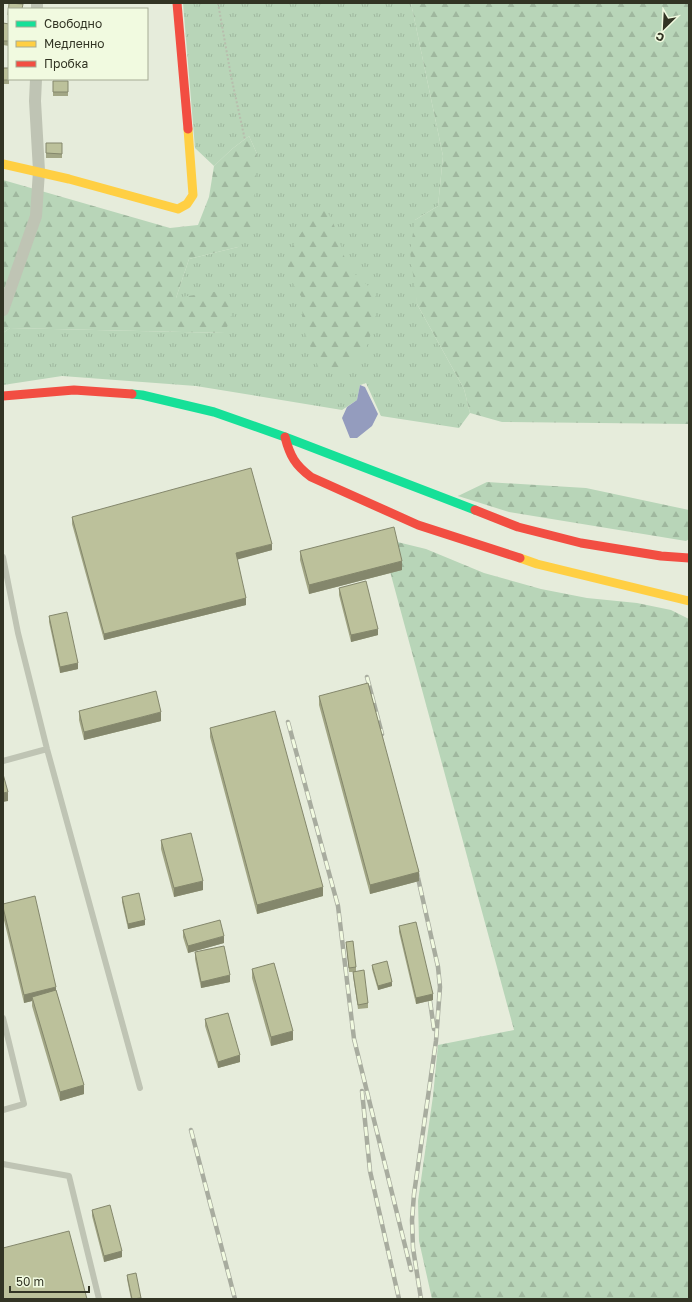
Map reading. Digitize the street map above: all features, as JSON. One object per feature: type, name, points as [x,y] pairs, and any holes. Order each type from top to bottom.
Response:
[{"type":"street","points":[[3,164],[39,171],[94,185],[178,209],[187,204],[193,195],[177,3]]},
{"type":"street","points":[[3,310],[36,216],[39,171],[35,100],[36,80]]},
{"type":"street","points":[[3,396],[74,390],[142,395],[214,412],[286,437],[518,527],[581,543],[661,556],[689,558]]},
{"type":"street","points":[[286,437],[291,458],[298,467],[311,476],[418,525],[537,564],[689,601]]},
{"type":"lane","points":[[3,557],[18,634],[47,749],[140,1088]]},
{"type":"lane","points":[[3,761],[47,749]]},
{"type":"lane","points":[[3,1018],[24,1104],[3,1110]]},
{"type":"lane","points":[[3,1164],[69,1176],[99,1299]]},
{"type":"path","points":[[218,3],[231,76],[245,140]]},
{"type":"green space","points":[[183,3],[411,3],[443,156],[438,206],[415,220],[417,304],[464,389],[470,413],[459,428],[381,416],[366,383],[360,385],[357,400],[342,410],[196,386],[62,376],[3,385],[3,333],[10,328],[225,333],[176,298],[189,259],[238,247],[257,154],[249,136],[214,166],[195,148]]},
{"type":"green space","points":[[411,3],[689,3],[689,424],[502,422],[470,413],[464,389],[417,304],[410,252],[415,220],[438,206],[443,156]]},
{"type":"green space","points":[[249,136],[257,154],[252,234],[238,247],[189,259],[176,298],[219,291],[233,310],[225,333],[10,328],[3,333],[3,180],[170,228],[198,225],[209,197],[214,166]]},
{"type":"green space","points":[[325,207],[334,225],[348,268],[375,292],[375,321],[364,355],[343,371],[320,371],[303,328],[302,298],[288,275],[288,253],[317,209]]},
{"type":"green space","points":[[487,482],[586,488],[689,510],[689,539],[686,541],[509,512],[458,496]]},
{"type":"green space","points":[[381,538],[426,549],[484,573],[541,589],[587,598],[637,603],[671,610],[689,619],[689,1299],[432,1299],[419,1241],[418,1201],[433,1096],[438,1045],[514,1030]]},
{"type":"water","points":[[360,385],[365,387],[378,414],[372,426],[357,438],[350,438],[342,418],[347,407],[357,400]]},
{"type":"building","points":[[9,3],[23,4],[22,8],[9,8]]},
{"type":"building","points":[[3,23],[8,24],[8,41],[3,41]]},
{"type":"building","points":[[3,68],[8,68],[8,80],[3,80]]},
{"type":"building","points":[[53,81],[68,81],[68,92],[53,92]]},
{"type":"building","points":[[46,143],[62,143],[62,154],[46,153]]},
{"type":"building","points":[[251,468],[272,544],[236,553],[246,598],[104,634],[72,517]]},
{"type":"building","points":[[394,527],[402,561],[309,585],[300,551]]},
{"type":"building","points":[[366,581],[378,629],[351,635],[339,588]]},
{"type":"building","points":[[67,612],[78,663],[60,667],[49,616]]},
{"type":"building","points":[[368,683],[419,872],[370,885],[319,696]]},
{"type":"building","points":[[156,691],[161,712],[84,732],[79,711]]},
{"type":"building","points":[[275,711],[323,887],[257,905],[210,728]]},
{"type":"building","points":[[3,774],[8,792],[3,793]]},
{"type":"building","points":[[191,833],[203,881],[174,888],[161,840]]},
{"type":"building","points":[[139,893],[145,920],[128,924],[122,897]]},
{"type":"building","points":[[35,896],[56,987],[24,995],[3,904]]},
{"type":"building","points":[[220,920],[224,936],[188,946],[183,930]]},
{"type":"building","points":[[416,922],[433,994],[416,998],[399,926]]},
{"type":"building","points":[[353,941],[356,967],[349,968],[346,942]]},
{"type":"building","points":[[224,946],[230,975],[201,982],[195,952]]},
{"type":"building","points":[[387,961],[392,982],[378,986],[372,965]]},
{"type":"building","points":[[274,963],[293,1031],[271,1037],[252,969]]},
{"type":"building","points":[[364,970],[368,1003],[358,1005],[353,972]]},
{"type":"building","points":[[56,990],[84,1085],[60,1092],[32,997]]},
{"type":"building","points":[[228,1013],[240,1055],[218,1062],[205,1019]]},
{"type":"building","points":[[110,1205],[122,1251],[104,1256],[92,1210]]},
{"type":"building","points":[[69,1231],[87,1299],[3,1299],[3,1248]]},
{"type":"building","points":[[136,1273],[141,1298],[132,1299],[127,1275]]},
{"type":"railway","points":[[367,677],[382,734]]},
{"type":"railway","points":[[288,722],[338,906],[354,1039],[411,1270]]},
{"type":"railway","points":[[416,869],[438,967],[440,987],[436,1041],[414,1194],[412,1220],[413,1248],[421,1299]]},
{"type":"railway","points":[[430,1001],[434,1029]]},
{"type":"railway","points":[[362,1091],[370,1171],[399,1299]]},
{"type":"railway","points":[[191,1130],[235,1299]]},
{"type":"traffic: fast","points":[[132,394],[214,412],[285,437],[475,510]]},
{"type":"traffic: slow","points":[[3,164],[69,179],[178,209],[187,204],[193,195],[188,129]]},
{"type":"traffic: slow","points":[[520,558],[537,564],[689,601]]},
{"type":"traffic: jam","points":[[177,3],[188,129]]},
{"type":"traffic: jam","points":[[3,396],[74,390],[132,394]]},
{"type":"traffic: jam","points":[[285,437],[294,460],[311,477],[418,525],[520,558]]},
{"type":"traffic: jam","points":[[475,510],[518,527],[581,543],[661,556],[689,558]]}]
